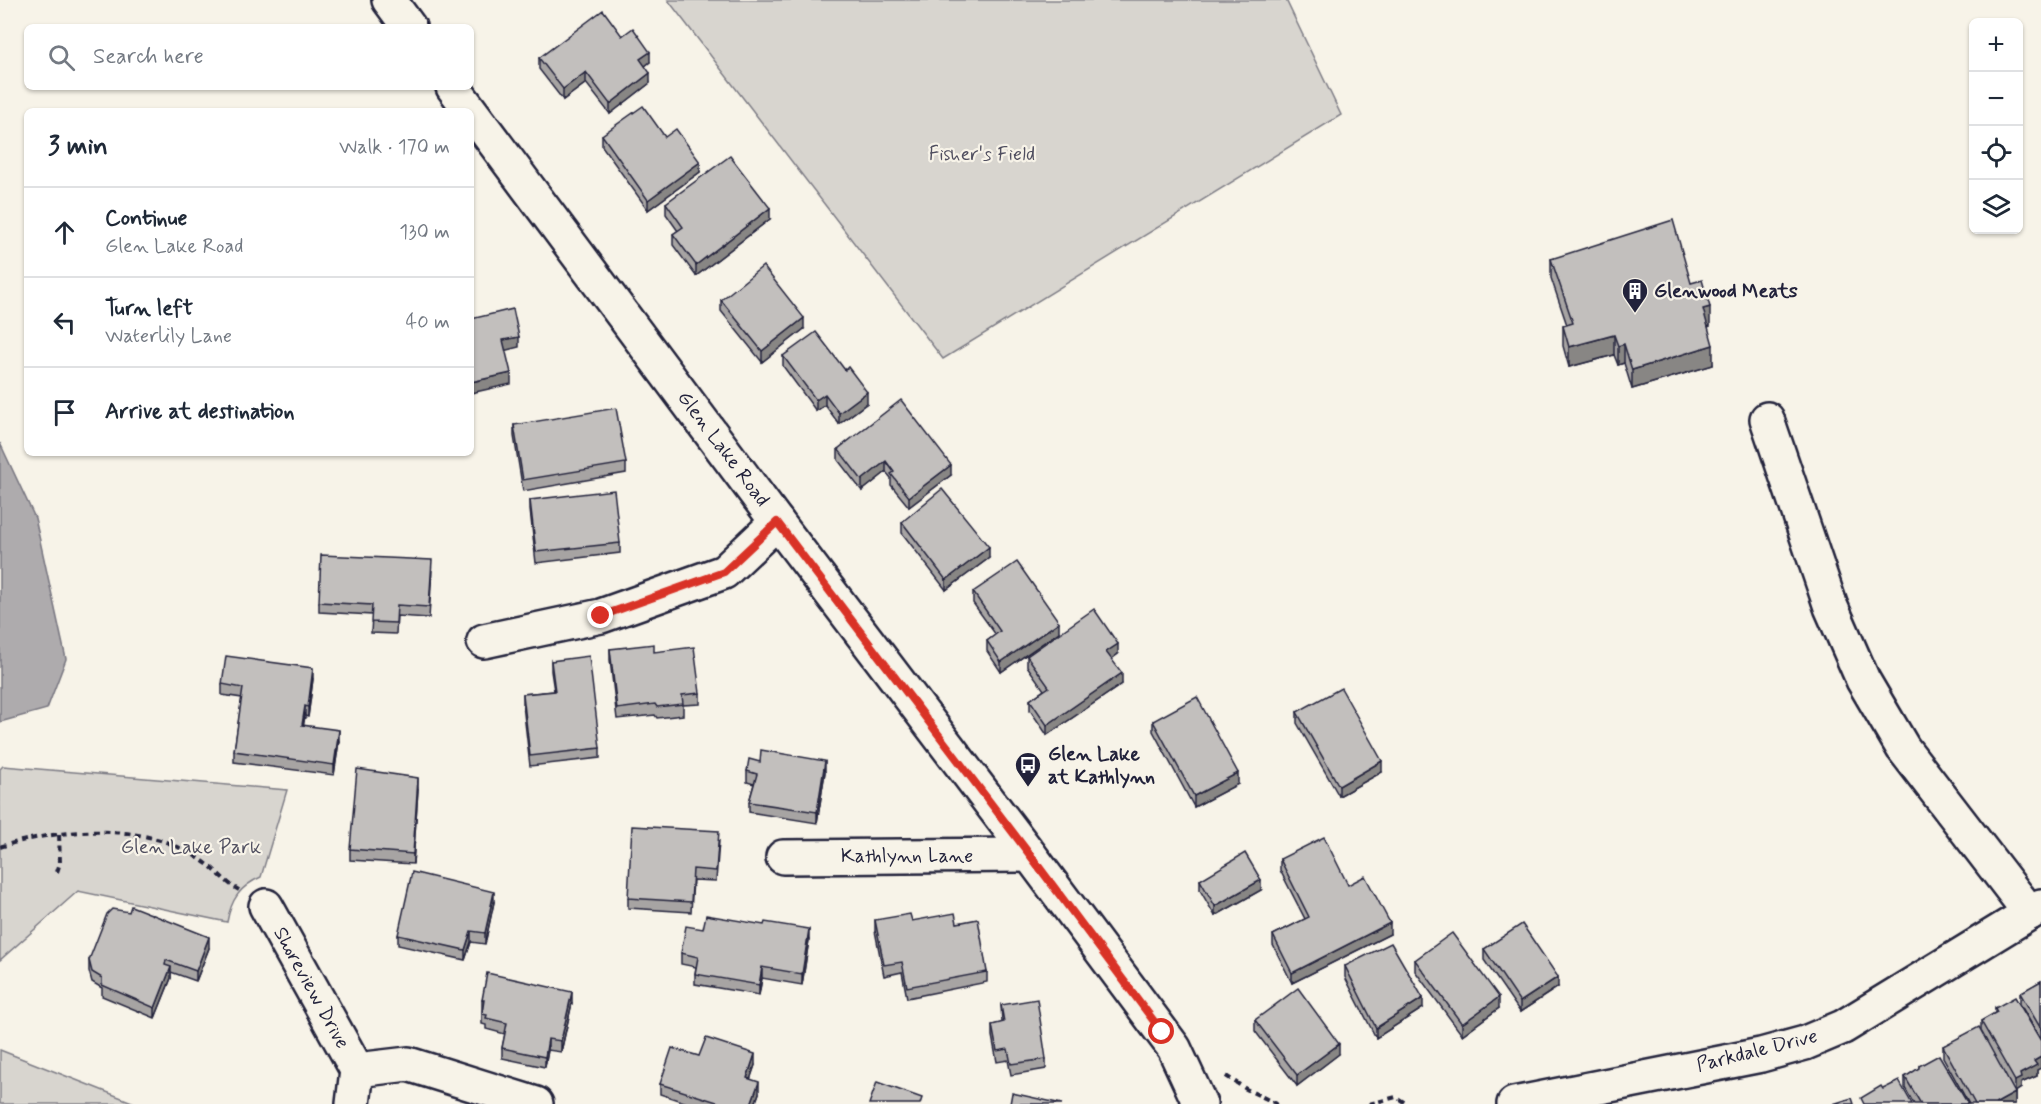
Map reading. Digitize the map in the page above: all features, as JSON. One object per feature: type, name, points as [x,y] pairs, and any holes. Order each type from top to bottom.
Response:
[{"type":"street","points":[[389,0],[407,24]]},
{"type":"street","name":"Glen Lake Road","points":[[455,90],[469,108]]},
{"type":"street","name":"Glen Lake Road","points":[[474,115],[777,522],[1174,1048],[1200,1104]]},
{"type":"street","points":[[1767,419],[1831,607],[1863,680],[1903,748],[2035,910]]},
{"type":"street","points":[[484,641],[601,616],[724,572],[777,522]]},
{"type":"street","name":"Kathlynn Lane","points":[[783,857],[1030,855]]},
{"type":"street","name":"Shoreview Drive","points":[[266,906],[357,1070],[353,1104]]},
{"type":"street","name":"Parkdale Drive","points":[[1514,1104],[1805,1043],[1843,1027],[2035,910]]},
{"type":"street","name":"Shoreview Drive","points":[[357,1070],[408,1064],[536,1104]]},
{"type":"path","points":[[0,847],[24,839],[59,833],[149,836],[180,848],[208,864],[227,884],[266,906]]},
{"type":"path","points":[[57,872],[60,863],[59,833]]},
{"type":"path","points":[[1221,1072],[1233,1082],[1276,1104]]},
{"type":"path","points":[[1369,1104],[1396,1097],[1407,1104]]},
{"type":"green space","name":"Fisher's Field","points":[[668,0],[1286,0],[1341,115],[943,359]]},
{"type":"green space","name":"Glen Lake Park","points":[[3,766],[287,790],[261,877],[242,889],[234,900],[227,922],[78,891],[0,960],[0,769]]},
{"type":"green space","points":[[0,1050],[137,1104],[0,1104]]},
{"type":"shaded area","points":[[0,443],[35,518],[66,659],[47,709],[0,722]]},
{"type":"building","points":[[603,10],[622,36],[633,28],[650,52],[640,59],[650,73],[610,104],[586,72],[563,89],[539,58]]},
{"type":"building","points":[[643,106],[665,137],[676,129],[700,162],[648,200],[602,135]]},
{"type":"building","points":[[730,156],[770,208],[696,265],[673,234],[683,227],[666,203]]},
{"type":"building","name":"Glenwood Meats","points":[[1673,220],[1691,283],[1702,280],[1710,307],[1703,309],[1713,345],[1632,370],[1624,344],[1618,346],[1614,335],[1569,347],[1563,326],[1573,323],[1551,259]]},
{"type":"building","points":[[763,266],[804,318],[762,351],[721,300]]},
{"type":"building","points":[[513,309],[519,337],[503,340],[511,373],[474,381],[474,318]]},
{"type":"building","points":[[816,332],[845,370],[848,367],[867,392],[839,413],[825,394],[816,400],[783,356]]},
{"type":"building","points":[[901,400],[951,465],[909,497],[891,474],[894,472],[886,461],[862,480],[838,449]]},
{"type":"building","points":[[616,408],[626,463],[523,480],[514,425]]},
{"type":"building","points":[[942,489],[989,547],[946,580],[902,522]]},
{"type":"building","points":[[614,490],[620,543],[536,552],[530,500]]},
{"type":"building","points":[[321,555],[432,560],[429,607],[397,605],[396,623],[371,622],[372,605],[319,602]]},
{"type":"building","points":[[1017,562],[1059,622],[1001,662],[987,641],[1000,631],[973,592]]},
{"type":"building","points":[[1094,609],[1118,644],[1106,652],[1122,673],[1047,725],[1030,700],[1049,687],[1027,656]]},
{"type":"building","points":[[654,644],[654,652],[694,647],[700,693],[682,695],[683,704],[657,707],[655,704],[617,709],[610,649]]},
{"type":"building","points":[[226,656],[313,668],[308,707],[305,706],[302,725],[339,730],[334,765],[234,751],[243,688],[222,684]]},
{"type":"building","points":[[589,656],[600,748],[530,756],[523,694],[555,691],[551,661]]},
{"type":"building","points":[[1341,688],[1382,761],[1339,786],[1297,712]]},
{"type":"building","points":[[1197,697],[1238,773],[1194,796],[1153,721]]},
{"type":"building","points":[[761,750],[825,761],[817,812],[749,802],[757,774],[747,771],[749,759],[760,762]]},
{"type":"building","points":[[357,769],[418,778],[413,854],[350,849]]},
{"type":"building","points":[[632,826],[719,831],[716,871],[693,869],[691,902],[628,898]]},
{"type":"building","points":[[1324,837],[1348,885],[1365,876],[1390,923],[1292,973],[1273,935],[1309,917],[1280,859]]},
{"type":"building","points":[[1245,853],[1261,880],[1215,906],[1200,880]]},
{"type":"building","points":[[412,872],[494,892],[485,933],[471,931],[465,950],[398,935]]},
{"type":"building","points":[[131,906],[209,937],[196,971],[166,960],[165,965],[171,967],[155,1008],[102,985],[102,978],[92,972],[89,960],[107,914],[112,909],[129,912]]},
{"type":"building","points":[[955,913],[957,923],[978,919],[987,972],[907,987],[902,962],[884,965],[875,920],[910,914],[912,921]]},
{"type":"building","points":[[706,915],[764,925],[765,922],[809,929],[802,974],[762,967],[759,985],[695,974],[698,957],[681,953],[686,926],[703,929]]},
{"type":"building","points":[[1522,924],[1558,977],[1520,1002],[1484,949]]},
{"type":"building","points":[[1452,933],[1499,997],[1462,1024],[1415,960]]},
{"type":"building","points":[[1391,943],[1423,998],[1376,1028],[1345,966]]},
{"type":"building","points":[[487,973],[572,992],[561,1041],[548,1039],[545,1057],[502,1048],[507,1023],[486,1018],[487,1015],[482,1014]]},
{"type":"building","points":[[2041,981],[2041,1029],[2020,993]]},
{"type":"building","points":[[1298,988],[1339,1044],[1297,1075],[1255,1020]]},
{"type":"building","points":[[2015,997],[2041,1041],[2041,1057],[2034,1061],[2037,1065],[2020,1074],[2021,1078],[2015,1081],[1981,1021],[1997,1012],[1995,1008]]},
{"type":"building","points":[[1037,999],[1046,1059],[1011,1064],[1008,1049],[997,1051],[992,1025],[1004,1022],[1001,1005]]},
{"type":"building","points":[[1979,1027],[2015,1093],[1995,1104],[1975,1104],[1943,1046]]},
{"type":"building","points":[[706,1038],[755,1054],[747,1078],[759,1082],[751,1104],[723,1104],[660,1084],[672,1048],[699,1056]]},
{"type":"building","points":[[1939,1055],[1968,1104],[1921,1104],[1905,1077]]},
{"type":"building","points":[[1899,1081],[1912,1104],[1864,1104],[1861,1098],[1881,1086],[1883,1089]]},
{"type":"building","points":[[877,1082],[922,1098],[920,1104],[869,1104]]},
{"type":"building","points":[[1012,1093],[1062,1104],[1010,1104]]},
{"type":"building","points":[[1852,1098],[1854,1104],[1833,1104]]},
{"type":"place","name":"Glenwood Meats","points":[[1635,314]]},
{"type":"place","name":"Glen Lake at Kathlynn","points":[[1028,788]]},
{"type":"route","points":[[601,616],[724,572],[777,522],[1162,1032]]}]
